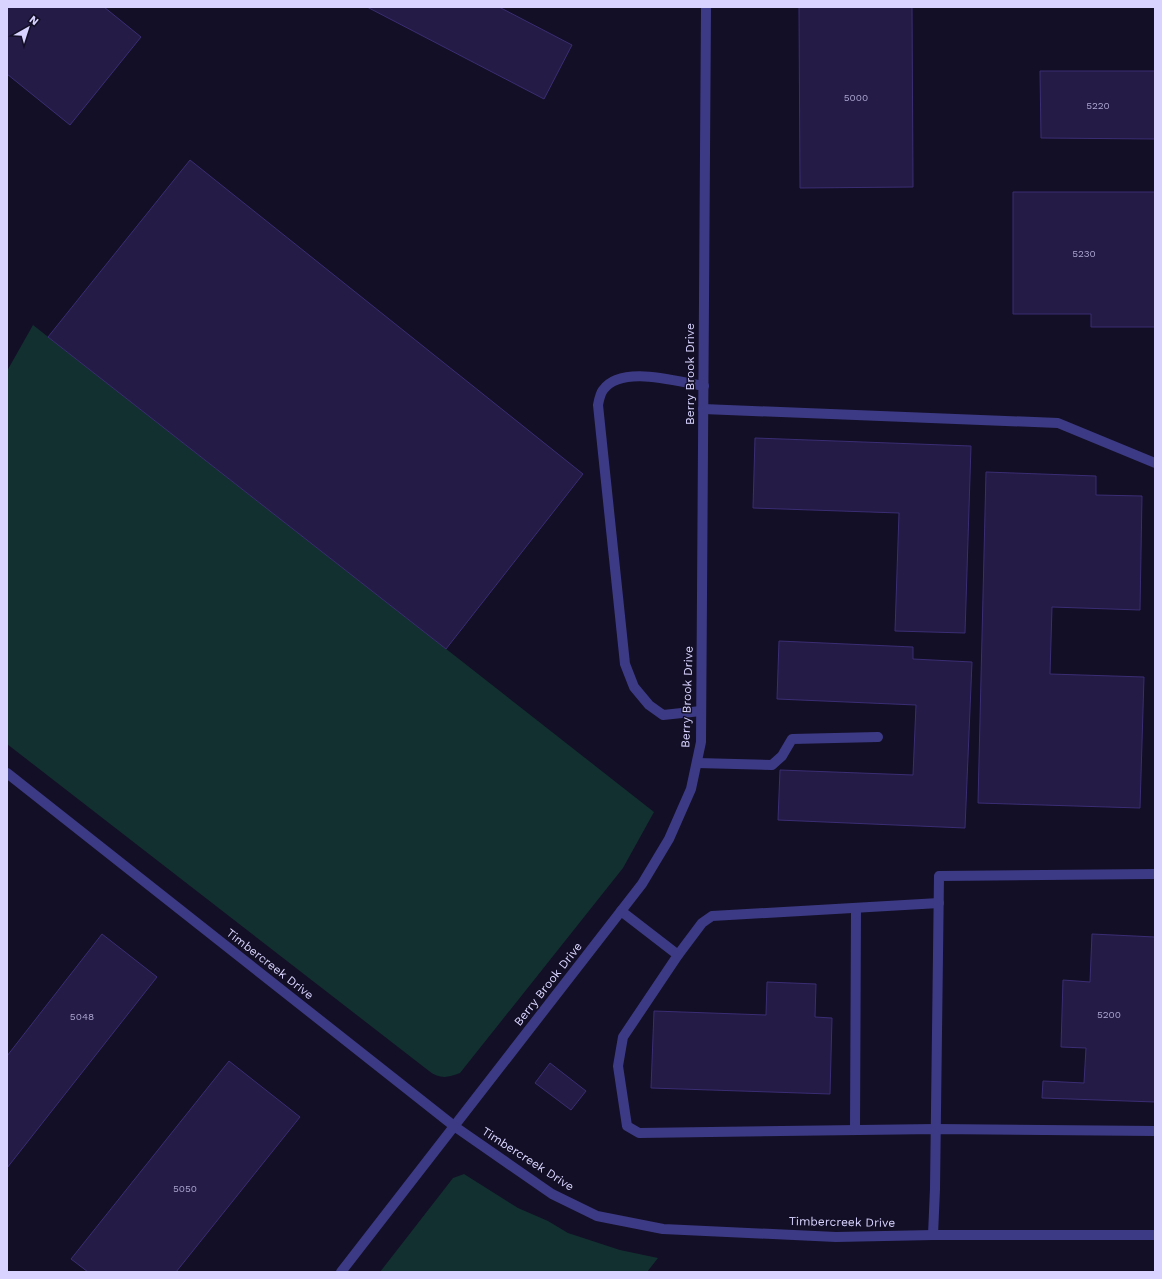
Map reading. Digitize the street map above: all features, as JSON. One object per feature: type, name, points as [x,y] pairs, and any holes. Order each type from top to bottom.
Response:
[{"type":"street","name":"Berry Brook Drive","points":[[341,1272],[642,884],[669,839],[691,789],[701,742],[706,7]]},
{"type":"street","points":[[701,712],[664,715],[649,705],[634,687],[625,664],[598,405],[602,391],[610,383],[623,377],[648,376],[704,386]]},
{"type":"street","points":[[703,410],[1058,423],[1155,463]]},
{"type":"street","points":[[697,763],[772,765],[782,756],[792,739],[878,737]]},
{"type":"street","name":"Timbercreek Drive","points":[[7,773],[454,1126],[552,1194],[597,1216],[663,1229],[836,1237],[933,1235],[1155,1235]]},
{"type":"street","points":[[933,1235],[936,1129],[939,876],[1155,874]]},
{"type":"street","points":[[939,903],[712,916],[702,923],[678,955],[623,1037],[618,1066],[627,1126],[639,1133],[936,1129],[1155,1131]]},
{"type":"street","points":[[855,1130],[856,908]]},
{"type":"street","points":[[622,911],[678,955]]},
{"type":"green space","points":[[33,325],[654,812],[623,868],[460,1073],[444,1077],[433,1074],[7,744],[7,371]]},
{"type":"green space","points":[[464,1174],[518,1208],[548,1221],[568,1233],[620,1250],[658,1258],[647,1272],[380,1272],[453,1178]]},
{"type":"building","points":[[7,7],[104,7],[141,37],[70,125],[7,74]]},
{"type":"building","points":[[367,7],[499,7],[572,45],[544,99]]},
{"type":"building","points":[[799,7],[912,7],[913,187],[800,188]]},
{"type":"building","points":[[1040,71],[1155,71],[1155,139],[1041,138]]},
{"type":"building","points":[[190,160],[583,474],[446,649],[48,337]]},
{"type":"building","points":[[1013,192],[1155,192],[1155,327],[1091,327],[1091,314],[1013,314]]},
{"type":"building","points":[[755,438],[971,446],[965,633],[895,631],[899,513],[753,508]]},
{"type":"building","points":[[986,472],[1096,476],[1096,495],[1142,496],[1140,610],[1052,607],[1050,674],[1144,677],[1140,808],[978,803]]},
{"type":"building","points":[[779,641],[913,647],[913,659],[972,662],[965,828],[778,820],[780,770],[913,775],[916,705],[777,699]]},
{"type":"building","points":[[102,934],[157,977],[7,1168],[7,1056]]},
{"type":"building","points":[[1092,934],[1155,937],[1155,1102],[1042,1098],[1043,1081],[1084,1083],[1086,1048],[1061,1047],[1063,980],[1090,982]]},
{"type":"building","points":[[767,982],[816,984],[815,1017],[832,1018],[830,1094],[651,1088],[654,1011],[766,1015]]},
{"type":"building","points":[[229,1061],[300,1117],[176,1272],[88,1272],[71,1259]]},
{"type":"building","points":[[550,1063],[586,1091],[571,1110],[535,1083]]}]
